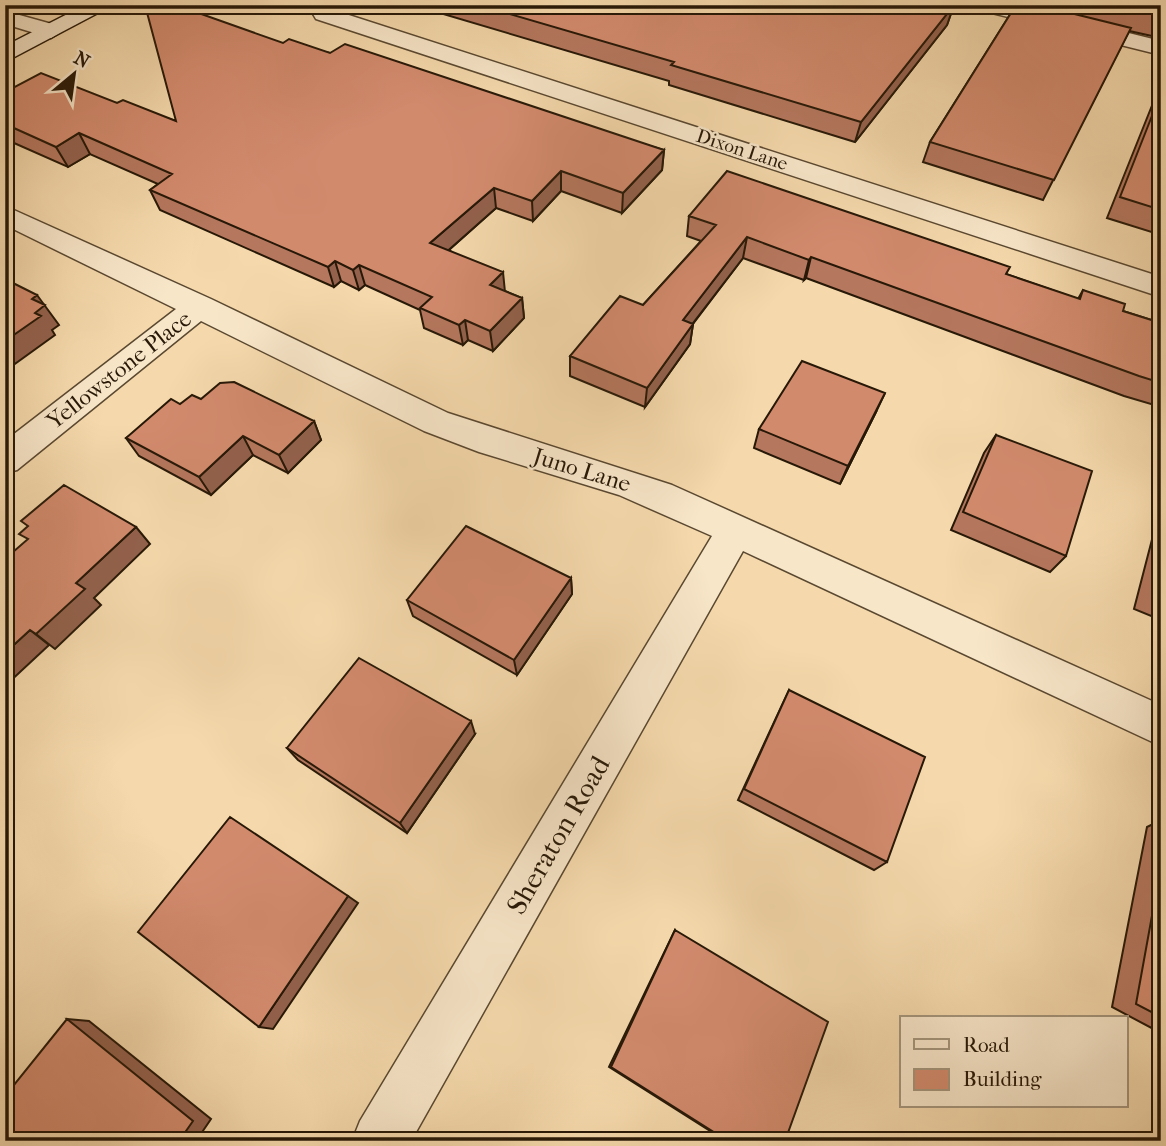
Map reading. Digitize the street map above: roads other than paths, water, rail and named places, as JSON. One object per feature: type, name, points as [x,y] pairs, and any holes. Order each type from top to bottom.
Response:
[{"type":"street","points":[[5,55],[102,5]]},
{"type":"street","points":[[988,5],[1161,48]]},
{"type":"street","name":"Dixon Lane","points":[[330,9],[1161,287]]},
{"type":"street","points":[[5,17],[51,32]]},
{"type":"street","name":"Juno Lane","points":[[5,214],[470,437],[621,480],[1161,726]]},
{"type":"street","name":"Yellowstone Place","points":[[5,460],[200,306]]},
{"type":"street","name":"Sheraton Road","points":[[380,1141],[735,530]]}]
